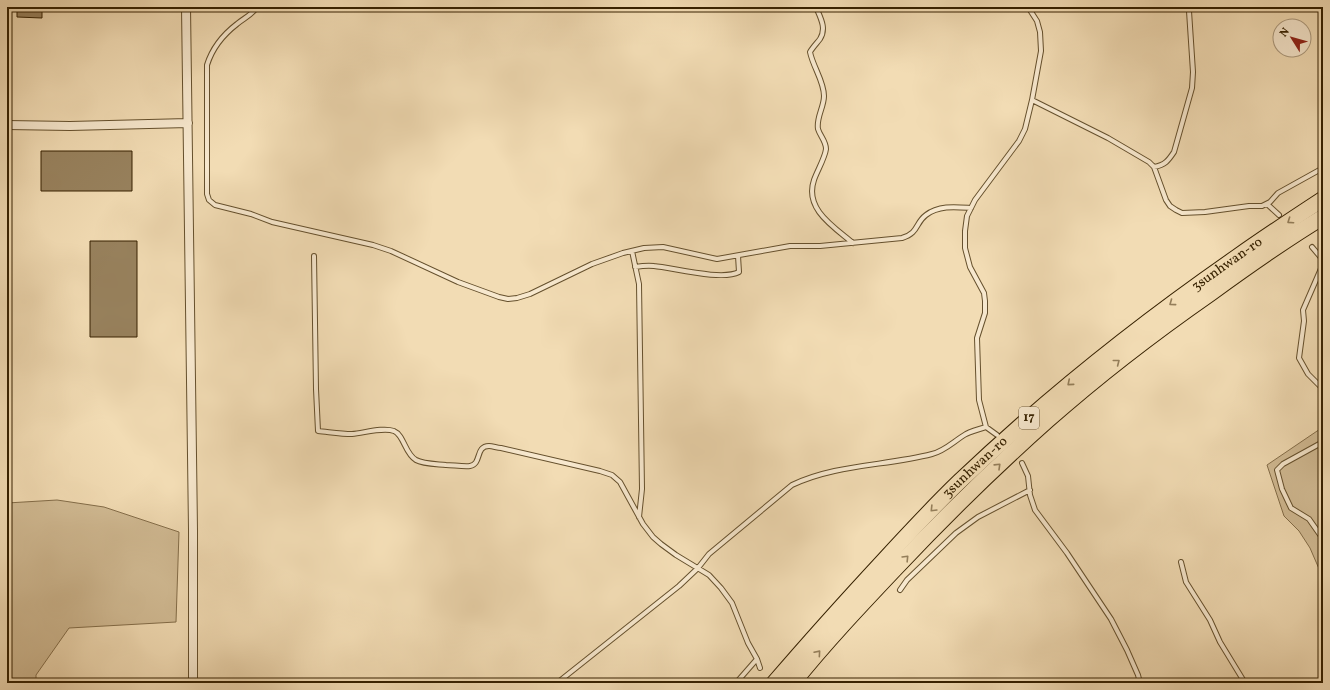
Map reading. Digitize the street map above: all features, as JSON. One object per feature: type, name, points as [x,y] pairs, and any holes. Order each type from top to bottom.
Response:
[{"type":"highway","name":"3sunhwan-ro","points":[[774,683],[817,632],[900,543],[958,483],[1008,436],[1130,334],[1199,284],[1323,199]]},
{"type":"highway","name":"3sunhwan-ro","points":[[793,683],[847,620],[951,511],[1002,461],[1049,419],[1106,370],[1173,319],[1252,263],[1323,217]]},
{"type":"street","points":[[186,7],[193,530],[193,683]]},
{"type":"street","points":[[7,125],[70,126],[188,123]]},
{"type":"lane","points":[[257,7],[253,13],[237,24],[218,44],[210,54],[207,65],[207,194],[209,200],[215,205],[251,214],[272,222],[373,245],[391,251],[458,282],[508,299],[530,294],[592,264],[644,248],[663,248],[718,259],[790,246],[820,246],[902,238],[915,231],[925,215],[934,210],[947,207],[971,208]]},
{"type":"lane","points":[[816,7],[823,24],[824,31],[822,37],[810,52],[824,95],[818,129],[825,142],[826,150],[813,182],[812,198],[814,206],[821,215],[853,243]]},
{"type":"lane","points":[[997,435],[986,426],[979,400],[977,338],[985,313],[985,301],[984,292],[970,267],[966,248],[965,231],[967,216],[975,200],[1019,141],[1025,129],[1041,51],[1040,32],[1028,7]]},
{"type":"lane","points":[[1154,167],[1162,165],[1174,152],[1192,88],[1193,72],[1189,11],[1191,7]]},
{"type":"lane","points":[[1032,100],[1108,138],[1149,162],[1154,167],[1166,200],[1170,206],[1182,213],[1262,206],[1270,202],[1278,193],[1323,168]]},
{"type":"lane","points":[[1267,204],[1279,215]]},
{"type":"lane","points":[[1312,247],[1323,260]]},
{"type":"lane","points":[[632,251],[639,284],[642,489],[639,517]]},
{"type":"lane","points":[[314,256],[318,432],[351,434],[394,430],[398,433],[410,455],[416,460],[445,465],[470,466],[476,463],[479,452],[482,448],[488,446],[612,475],[620,482],[643,524],[661,544],[709,575],[728,596],[760,668]]},
{"type":"lane","points":[[635,267],[652,266],[717,275],[736,274],[739,272],[738,256]]},
{"type":"lane","points":[[1323,264],[1303,310],[1304,321],[1299,358],[1308,374],[1323,389]]},
{"type":"lane","points":[[557,683],[680,586],[698,568],[709,554],[792,485],[802,480],[831,472],[868,464],[912,459],[934,454],[967,434],[986,426]]},
{"type":"lane","points":[[1323,442],[1283,464],[1277,470],[1282,489],[1292,508],[1309,519],[1323,539]]},
{"type":"lane","points":[[1022,463],[1028,476],[1030,490],[1036,510],[1111,619],[1127,650],[1140,683]]},
{"type":"lane","points":[[900,590],[907,580],[956,533],[978,517],[1030,490]]},
{"type":"lane","points":[[1181,562],[1186,582],[1210,620],[1220,642],[1245,683]]},
{"type":"lane","points":[[736,683],[757,659]]},
{"type":"shaded area","points":[[1323,427],[1323,578],[1310,548],[1299,531],[1284,516],[1267,465]]},
{"type":"shaded area","points":[[57,500],[104,507],[179,532],[176,622],[69,628],[36,675],[36,683],[7,683],[7,503]]},
{"type":"building","points":[[17,7],[42,7],[42,18],[17,17]]},
{"type":"building","points":[[41,151],[132,151],[132,191],[41,191]]},
{"type":"building","points":[[90,241],[137,241],[137,337],[90,337]]}]
